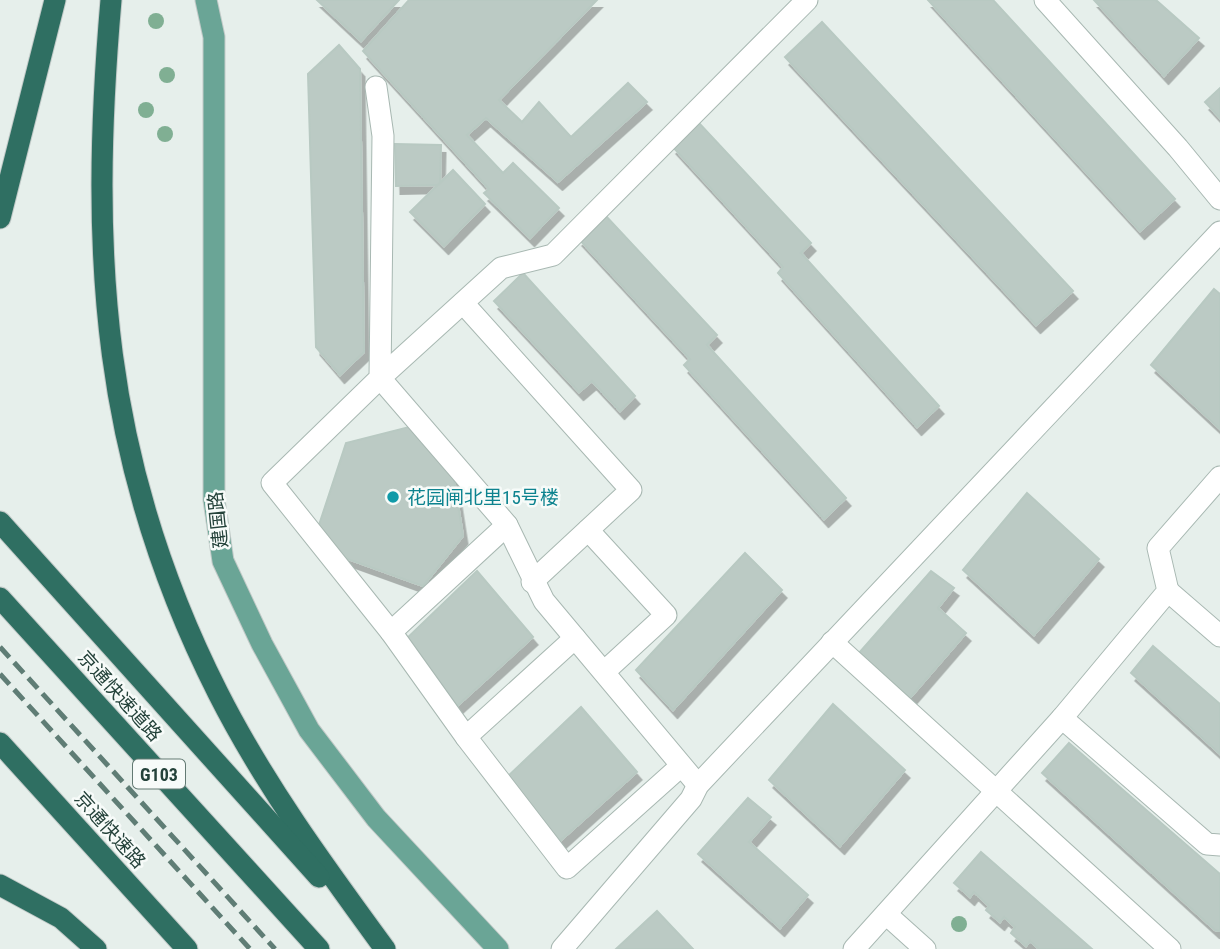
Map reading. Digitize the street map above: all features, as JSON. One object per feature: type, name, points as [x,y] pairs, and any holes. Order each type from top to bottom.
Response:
[{"type":"highway","points":[[0,218],[55,0]]},
{"type":"highway","points":[[111,0],[101,159],[104,279],[119,408],[147,524],[192,640],[225,706],[294,822],[385,949]]},
{"type":"highway","points":[[0,522],[385,949]]},
{"type":"highway","name":"京通快速道路","points":[[0,598],[319,949]]},
{"type":"highway","name":"京通快速路","points":[[0,743],[187,949]]},
{"type":"highway","points":[[0,885],[61,918],[96,949]]},
{"type":"main road","name":"建国路","points":[[206,0],[214,37],[214,500],[223,561],[262,643],[309,730],[376,818],[498,949]]},
{"type":"street","points":[[681,766],[567,868],[466,737],[391,632],[272,483],[380,378],[502,268],[553,255],[807,0]]},
{"type":"street","points":[[1045,0],[1178,148],[1220,199]]},
{"type":"street","points":[[376,87],[383,136],[380,378],[507,525],[532,582],[544,601],[698,785]]},
{"type":"street","points":[[562,949],[691,799],[698,785],[1220,232]]},
{"type":"street","points":[[463,303],[631,490],[532,582]]},
{"type":"street","points":[[1220,477],[1158,548],[1168,591],[1220,636]]},
{"type":"street","points":[[391,632],[507,525]]},
{"type":"street","points":[[588,530],[666,615],[604,672]]},
{"type":"street","points":[[855,949],[1062,718],[1168,591]]},
{"type":"street","points":[[466,737],[575,638]]},
{"type":"street","points":[[832,642],[1170,949]]},
{"type":"street","points":[[1062,718],[1207,844],[1220,845]]},
{"type":"street","points":[[886,914],[925,949]]},
{"type":"building","points":[[317,0],[399,0],[361,41]]},
{"type":"building","points":[[409,0],[597,0],[499,100],[522,122],[539,102],[571,137],[628,83],[647,102],[558,182],[486,118],[467,135],[503,173],[513,163],[559,208],[530,238],[484,193],[489,189],[363,51]]},
{"type":"building","points":[[928,0],[993,0],[1175,199],[1140,231]]},
{"type":"building","points":[[1094,0],[1156,0],[1199,38],[1164,76]]},
{"type":"building","points":[[822,22],[1073,291],[1036,325],[785,57]]},
{"type":"building","points":[[339,45],[360,69],[364,352],[340,375],[316,347],[308,74]]},
{"type":"building","points":[[1220,88],[1220,118],[1205,102]]},
{"type":"building","points":[[698,122],[811,243],[801,253],[939,406],[917,427],[778,273],[783,267],[672,146]]},
{"type":"building","points":[[395,144],[441,145],[440,185],[396,186]]},
{"type":"building","points":[[453,170],[485,204],[444,246],[410,212]]},
{"type":"building","points":[[604,214],[717,335],[707,345],[846,498],[824,519],[684,365],[690,359],[578,238]]},
{"type":"building","points":[[523,273],[635,396],[620,411],[592,381],[579,392],[494,301]]},
{"type":"building","points":[[1214,289],[1220,294],[1220,429],[1151,365]]},
{"type":"building","name":"花园闸北里15号楼","points":[[413,426],[452,466],[463,536],[423,586],[345,558],[318,528],[346,443]]},
{"type":"building","points":[[1027,493],[1099,559],[1034,635],[963,570]]},
{"type":"building","points":[[745,553],[782,590],[673,710],[636,670]]},
{"type":"building","points":[[477,571],[533,637],[457,706],[402,643]]},
{"type":"building","points":[[931,571],[954,588],[938,608],[966,633],[909,699],[859,653]]},
{"type":"building","points":[[1153,646],[1220,704],[1220,754],[1131,673]]},
{"type":"building","points":[[833,704],[905,770],[840,846],[769,780]]},
{"type":"building","points":[[581,707],[637,772],[560,841],[506,778]]},
{"type":"building","points":[[1069,743],[1220,874],[1220,931],[1215,930],[1042,773]]},
{"type":"building","points":[[748,798],[771,817],[749,842],[808,895],[780,928],[698,854]]},
{"type":"building","points":[[981,852],[1092,949],[1039,949],[1030,941],[1026,946],[1011,933],[1015,927],[1004,917],[1000,922],[986,910],[989,906],[974,892],[970,897],[954,883]]},
{"type":"building","points":[[657,911],[693,949],[616,949]]},
{"type":"railway","points":[[0,647],[275,949]]},
{"type":"railway","points":[[0,674],[250,949]]},
{"type":"place","name":"花园闸北里15号楼","points":[[393,497]]}]
